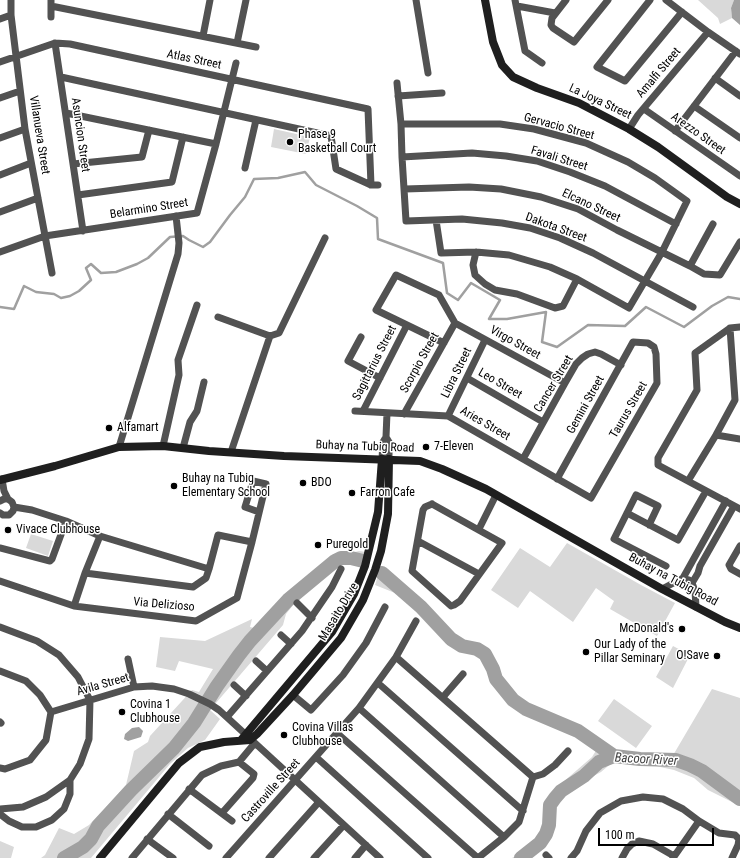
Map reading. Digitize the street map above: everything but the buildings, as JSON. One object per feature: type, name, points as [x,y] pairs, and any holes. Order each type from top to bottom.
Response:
[{"type":"street","name":"Villanueva Street","points":[[10,0],[25,129],[52,273]]},
{"type":"street","points":[[203,36],[210,0]]},
{"type":"street","points":[[237,43],[246,0]]},
{"type":"street","points":[[416,0],[428,73]]},
{"type":"street","name":"La Joya Street","points":[[485,0],[493,42],[502,65],[514,77],[537,88],[579,103],[629,128],[727,197],[740,204]]},
{"type":"street","points":[[566,0],[555,13],[550,22],[553,28],[574,42],[608,0]]},
{"type":"street","points":[[650,0],[597,67],[625,81],[682,12]]},
{"type":"street","points":[[666,0],[708,32],[738,52],[675,131]]},
{"type":"street","points":[[51,17],[51,3],[256,47]]},
{"type":"street","points":[[542,63],[526,51],[516,3],[555,13]]},
{"type":"street","points":[[0,19],[11,15]]},
{"type":"street","name":"Amalfi Street","points":[[629,128],[708,32]]},
{"type":"street","name":"Atlas Street","points":[[0,62],[55,43],[70,44],[368,109],[374,185],[336,169],[331,136],[256,120]]},
{"type":"street","name":"Asuncion Street","points":[[55,43],[83,231]]},
{"type":"street","name":"Belarmino Street","points":[[0,252],[45,236],[197,213],[236,63]]},
{"type":"street","points":[[60,77],[223,114],[256,120],[245,168]]},
{"type":"street","points":[[716,78],[740,96]]},
{"type":"street","points":[[397,83],[405,189]]},
{"type":"street","points":[[0,98],[20,91]]},
{"type":"street","points":[[398,96],[442,93]]},
{"type":"street","points":[[694,106],[740,138]]},
{"type":"street","name":"Arezzo Street","points":[[644,109],[737,175]]},
{"type":"street","points":[[66,113],[216,144]]},
{"type":"street","name":"Gervacio Street","points":[[401,124],[500,124],[534,129],[586,143],[628,162],[655,178],[687,201],[662,252],[629,308],[577,279]]},
{"type":"street","points":[[0,138],[25,129]]},
{"type":"street","points":[[73,164],[142,156],[149,130]]},
{"type":"street","points":[[78,195],[172,182],[183,137]]},
{"type":"street","name":"Favali Street","points":[[402,157],[472,153],[537,161],[605,186],[676,224]]},
{"type":"street","points":[[0,175],[31,163]]},
{"type":"street","points":[[737,175],[740,168]]},
{"type":"street","name":"Elcano Street","points":[[405,189],[449,187],[500,189],[542,197],[578,209],[704,274],[720,275],[740,242]]},
{"type":"street","name":"Dakota Street","points":[[405,189],[406,221],[462,219],[502,223],[530,228],[560,238],[586,250],[693,307]]},
{"type":"street","points":[[0,212],[38,198]]},
{"type":"street","points":[[119,447],[178,254],[179,243],[176,216]]},
{"type":"street","points":[[436,220],[441,253],[476,252],[509,255],[550,267],[577,279],[563,306],[555,308],[517,294],[495,290],[485,284],[475,275],[473,265],[476,252]]},
{"type":"street","points":[[690,266],[713,224]]},
{"type":"street","points":[[218,317],[270,336],[278,333],[325,238]]},
{"type":"street","points":[[444,343],[376,310],[396,274],[438,295],[455,323]]},
{"type":"street","points":[[163,446],[179,375],[178,360],[197,305]]},
{"type":"street","name":"Virgo Street","points":[[455,323],[565,383]]},
{"type":"street","name":"Scorpio Street","points":[[404,414],[455,323]]},
{"type":"street","name":"Sagittarius Street","points":[[363,411],[407,325]]},
{"type":"street","points":[[692,583],[700,566],[737,508],[658,465],[658,458],[697,390],[695,353],[730,328],[740,327]]},
{"type":"street","points":[[688,481],[737,401],[737,365],[730,328]]},
{"type":"street","points":[[231,452],[270,336]]},
{"type":"street","points":[[361,337],[348,361],[380,378]]},
{"type":"street","name":"Libra Street","points":[[448,416],[486,340]]},
{"type":"street","name":"Gemini Street","points":[[557,479],[633,342]]},
{"type":"street","name":"Taurus Street","points":[[591,498],[657,382],[656,354],[654,347],[648,343],[633,342]]},
{"type":"street","name":"Cancer Street","points":[[523,459],[576,364],[582,358],[595,352],[621,365]]},
{"type":"street","name":"Leo Street","points":[[467,378],[543,422]]},
{"type":"street","points":[[183,448],[190,422],[197,411],[204,382]]},
{"type":"street","name":"Aries Street","points":[[356,411],[448,416],[591,498]]},
{"type":"street","points":[[385,459],[384,442],[386,437],[387,413]]},
{"type":"street","points":[[716,435],[740,440]]},
{"type":"street","name":"Buhay na Tubig Road","points":[[1,483],[119,447],[163,446],[284,456],[420,461],[442,469],[496,495],[662,589],[725,622],[740,628]]},
{"type":"street","name":"Masaito Drive","points":[[247,740],[332,632],[354,594],[365,566],[378,512],[385,459]]},
{"type":"street","name":"Masaito Drive","points":[[247,740],[293,695],[341,638],[363,600],[381,551],[388,514],[385,459]]},
{"type":"street","points":[[1,483],[8,499],[12,502],[14,507],[12,513],[1,517]]},
{"type":"street","points":[[627,513],[678,540],[706,491]]},
{"type":"street","points":[[479,529],[496,495]]},
{"type":"street","points":[[649,525],[658,506],[636,495],[614,539],[666,566]]},
{"type":"street","points":[[0,501],[8,499]]},
{"type":"street","points":[[662,589],[683,578],[726,501]]},
{"type":"street","points":[[428,504],[436,505],[479,529],[502,543],[460,601],[456,605],[451,606],[412,571],[423,510],[428,504]]},
{"type":"street","points":[[14,507],[32,510],[66,521],[100,536],[208,569]]},
{"type":"street","name":"Via Delizioso","points":[[0,582],[74,606],[196,621],[237,598],[259,512]]},
{"type":"street","points":[[0,548],[50,561],[66,521]]},
{"type":"street","points":[[85,573],[193,587],[206,578],[218,535],[252,542]]},
{"type":"street","points":[[74,606],[100,536]]},
{"type":"street","points":[[418,541],[480,574]]},
{"type":"street","points":[[739,549],[729,565],[731,569],[740,574]]},
{"type":"street","points":[[365,566],[375,570]]},
{"type":"street","points":[[227,718],[312,618],[332,587],[341,569]]},
{"type":"street","points":[[683,578],[692,583],[695,591],[696,607]]},
{"type":"street","points":[[297,603],[312,618]]},
{"type":"street","points":[[293,695],[311,710],[343,675],[366,643],[385,607]]},
{"type":"street","name":"Castroville Street","points":[[226,858],[359,708],[396,657],[416,621]]},
{"type":"street","points":[[0,627],[37,641],[59,655],[78,677],[90,700],[89,739],[80,764],[70,780],[46,797],[23,806],[0,809]]},
{"type":"street","points":[[281,635],[291,644]]},
{"type":"street","points":[[396,657],[533,777]]},
{"type":"street","points":[[128,659],[134,687]]},
{"type":"street","points":[[256,661],[267,671]]},
{"type":"street","points":[[0,670],[26,681],[40,695],[51,712],[46,740],[30,760],[5,769],[0,768]]},
{"type":"street","points":[[443,697],[463,674]]},
{"type":"street","points":[[378,683],[523,811]]},
{"type":"street","points":[[234,685],[246,696]]},
{"type":"street","name":"Avila Street","points":[[51,712],[134,687],[152,686],[174,689],[189,694],[210,704],[227,718],[247,740],[319,802],[380,858]]},
{"type":"street","points":[[359,708],[504,837]]},
{"type":"street","points":[[337,733],[478,858],[517,826],[533,777]]},
{"type":"street","points":[[100,858],[179,763],[200,747],[224,742],[247,740],[239,762]]},
{"type":"street","points":[[533,777],[543,774],[555,765],[568,751]]},
{"type":"street","points":[[316,757],[428,858]]},
{"type":"street","points":[[132,858],[202,775],[221,766],[239,762]]},
{"type":"street","points":[[222,813],[253,778],[254,774],[239,762]]},
{"type":"street","points":[[0,814],[9,821],[22,827],[36,827],[52,820],[64,809],[70,794],[70,780]]},
{"type":"street","points":[[189,789],[232,821]]},
{"type":"street","points":[[571,858],[577,851],[586,831],[600,813],[621,801],[642,797],[663,799],[683,809],[719,833],[735,835],[739,839],[732,858]]},
{"type":"street","points":[[269,858],[319,802]]},
{"type":"street","points":[[168,814],[209,846]]},
{"type":"street","points":[[622,858],[632,844],[639,841],[653,844],[673,857],[700,821]]},
{"type":"street","points":[[314,858],[344,825]]},
{"type":"street","points":[[147,839],[173,858]]},
{"type":"street","points":[[355,858],[366,845]]},
{"type":"shaded area","points":[[698,0],[734,0],[731,8],[732,18],[720,24],[718,18]]},
{"type":"shaded area","points":[[734,0],[740,0],[740,25],[732,18],[731,8]]},
{"type":"shaded area","name":"Phase 9 Basketball Court","points":[[274,129],[310,137],[306,154],[271,147]]},
{"type":"shaded area","points":[[31,534],[53,541],[48,556],[26,548]]},
{"type":"shaded area","points":[[567,543],[675,603],[657,636],[610,609],[614,601],[596,588],[573,622],[530,591],[518,608],[491,590],[520,548],[550,567]]},
{"type":"shaded area","points":[[359,551],[366,552],[363,566],[338,564],[294,604],[286,614],[283,625],[210,710],[220,719],[205,740],[188,748],[170,764],[91,858],[41,858],[45,855],[59,828],[74,834],[89,825],[126,785],[134,751],[148,742],[150,736],[192,690],[199,692],[213,669],[179,661],[175,671],[156,667],[160,637],[205,641],[252,619],[250,627],[254,628],[280,600],[333,557]]},
{"type":"shaded area","points":[[381,566],[458,639],[483,649],[492,658],[498,669],[500,683],[510,694],[527,706],[567,720],[601,739],[615,750],[624,753],[644,753],[672,757],[712,689],[740,698],[740,806],[708,790],[694,778],[674,770],[651,765],[614,761],[601,772],[577,785],[563,795],[553,810],[556,820],[549,838],[538,851],[526,858],[512,858],[522,852],[537,838],[544,825],[547,803],[553,793],[562,783],[592,757],[597,749],[580,737],[518,708],[502,696],[491,678],[481,655],[449,646],[424,614],[410,602],[400,595],[375,585]]},
{"type":"shaded area","points":[[673,646],[690,655],[673,688],[656,677]]},
{"type":"shaded area","points":[[614,699],[652,726],[636,748],[598,721]]},
{"type":"shaded area","points":[[139,727],[143,731],[141,737],[128,741],[124,739],[125,734],[132,728]]},
{"type":"shaded area","points":[[0,841],[14,847],[11,858],[0,858]]},
{"type":"waterway","points":[[0,307],[14,309],[24,286],[36,292],[54,294],[61,298],[70,296],[79,291],[91,280],[86,268],[91,264],[101,273],[116,272],[148,258],[170,237],[183,236],[203,247],[210,242],[245,197],[254,179],[278,178],[305,172],[316,185],[377,218],[378,239],[443,263],[447,293],[458,300],[471,283],[500,300],[489,319],[507,319],[546,312],[542,342],[557,347],[588,325],[625,326],[646,307],[684,327],[712,306],[728,297],[740,299]]},
{"type":"waterway","points":[[64,858],[83,847],[91,839],[98,826],[131,790],[174,748],[194,723],[217,686],[239,655],[288,600],[335,561],[341,558],[351,558],[363,561]]},
{"type":"waterway","points":[[382,573],[421,607],[451,639],[462,646],[477,649],[485,654],[493,669],[496,679],[513,700],[526,709],[578,731],[614,756]]},
{"type":"waterway","name":"Bacoor River","points":[[521,858],[540,843],[546,834],[549,825],[550,805],[561,791],[584,776],[599,762],[614,756],[640,759],[676,760],[702,771],[740,799]]},
{"type":"place","name":"Phase 9 Basketball Court","points":[[290,142]]},
{"type":"place","name":"Alfamart","points":[[109,428]]},
{"type":"place","name":"7-Eleven","points":[[426,447]]},
{"type":"place","name":"BDO","points":[[303,483]]},
{"type":"place","name":"Buhay na Tubig Elementary School","points":[[174,486]]},
{"type":"place","name":"Farron Cafe","points":[[352,493]]},
{"type":"place","name":"Vivace Clubhouse","points":[[8,530]]},
{"type":"place","name":"Puregold","points":[[318,545]]},
{"type":"place","name":"McDonald's","points":[[682,629]]},
{"type":"place","name":"Our Lady of the Pillar Seminary","points":[[586,652]]},
{"type":"place","name":"O!Save","points":[[717,656]]},
{"type":"place","name":"Covina 1 Clubhouse","points":[[122,712]]},
{"type":"place","name":"Covina Villas Clubhouse","points":[[284,735]]}]
